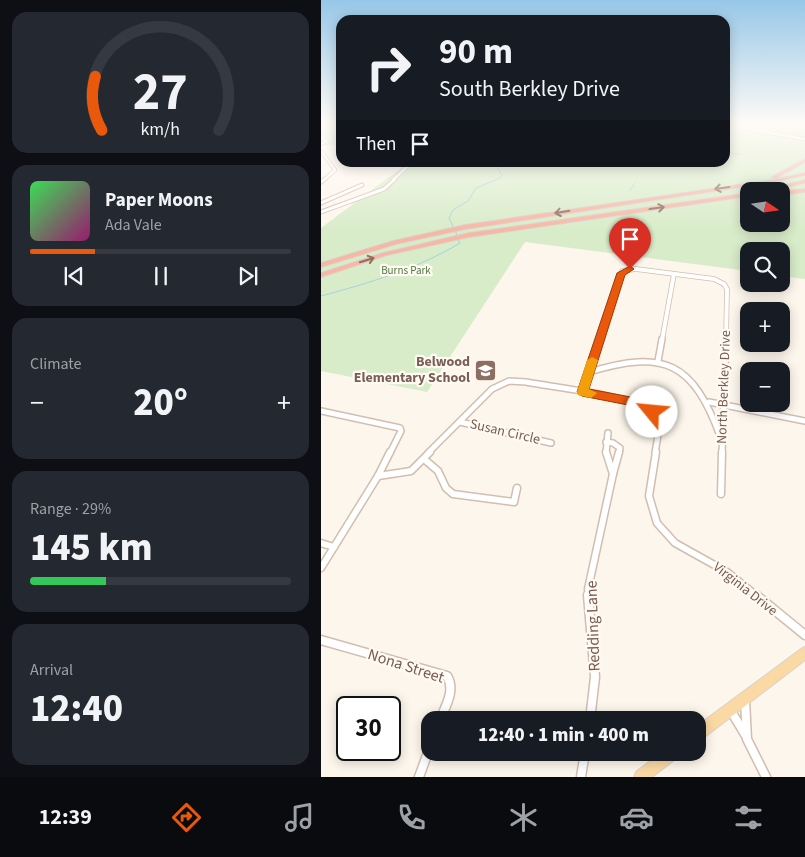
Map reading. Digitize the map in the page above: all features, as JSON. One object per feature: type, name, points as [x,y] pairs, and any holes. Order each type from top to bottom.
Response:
[{"type":"highway","points":[[754,182],[779,175],[805,160]]},
{"type":"highway","points":[[761,182],[805,174]]},
{"type":"highway","points":[[790,185],[805,181]]},
{"type":"highway","points":[[321,265],[379,246],[465,227],[740,186]]},
{"type":"highway","points":[[790,192],[805,190]]},
{"type":"highway","points":[[321,275],[385,254],[469,235],[740,197]]},
{"type":"main road","points":[[706,728],[805,653]]},
{"type":"main road","points":[[641,777],[661,761]]},
{"type":"street","points":[[321,182],[333,174],[335,170],[328,160]]},
{"type":"street","points":[[321,212],[381,190],[406,167]]},
{"type":"street","points":[[321,203],[362,185]]},
{"type":"street","points":[[582,392],[621,273],[630,269],[674,274],[658,361]]},
{"type":"street","name":"North Berkley Drive","points":[[674,274],[721,282],[727,289],[721,494]]},
{"type":"street","points":[[589,372],[627,360],[658,361],[674,367],[686,375],[709,402],[722,442]]},
{"type":"street","name":"Virginia Drive","points":[[378,476],[409,472],[497,385],[512,380],[636,402],[652,412],[659,430],[649,496],[657,523],[675,543],[727,572],[805,635]]},
{"type":"street","points":[[709,402],[805,421]]},
{"type":"street","points":[[321,411],[400,428],[401,432],[378,476],[321,568]]},
{"type":"street","name":"Susan Circle","points":[[460,422],[541,439],[551,443]]},
{"type":"street","name":"Redding Lane","points":[[608,433],[606,442],[607,460],[613,474]]},
{"type":"street","name":"Redding Lane","points":[[591,711],[595,677],[588,589],[620,448],[613,443],[606,442]]},
{"type":"street","points":[[424,459],[437,471],[447,490],[457,495],[514,502],[517,488]]},
{"type":"street","points":[[321,543],[334,547]]},
{"type":"street","name":"Nona Street","points":[[321,640],[447,676],[450,679],[451,685],[443,711]]},
{"type":"street","points":[[745,699],[747,739]]},
{"type":"street","points":[[731,710],[766,777]]},
{"type":"street","points":[[419,777],[425,761]]},
{"type":"street","points":[[581,777],[584,761]]},
{"type":"green space","name":"Burns Park","points":[[730,160],[805,160],[805,279],[790,277],[790,242],[740,242],[740,270],[525,242],[427,392],[321,371],[321,228],[403,167],[730,167]]},
{"type":"waterway","points":[[457,235],[449,218],[453,210],[468,201],[476,188],[500,178],[502,175],[497,167]]},
{"type":"waterway","points":[[630,190],[635,183]]},
{"type":"waterway","points":[[321,296],[410,268],[460,243],[458,239]]},
{"type":"slow traffic","points":[[591,393],[582,392],[592,360]]},
{"type":"place","name":"Belwood Elementary School","points":[[486,370]]},
{"type":"route","points":[[630,269],[621,273],[582,392],[636,402],[652,412]]}]
